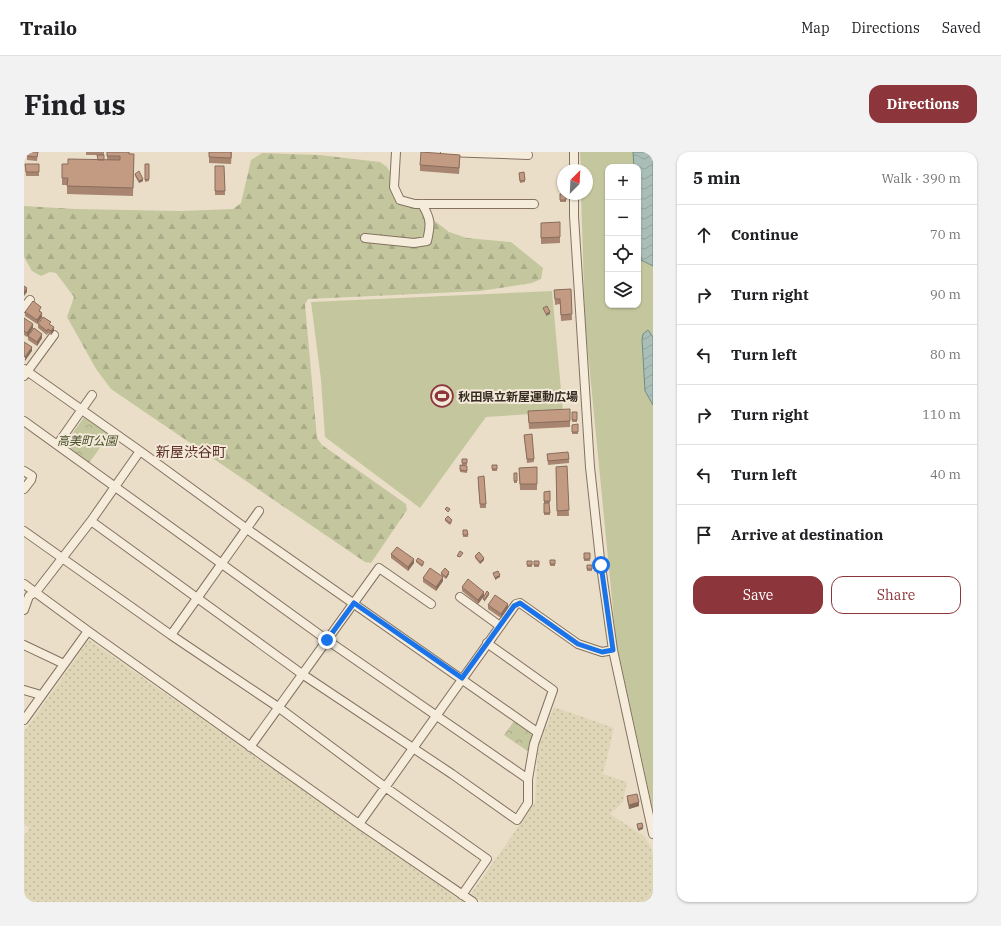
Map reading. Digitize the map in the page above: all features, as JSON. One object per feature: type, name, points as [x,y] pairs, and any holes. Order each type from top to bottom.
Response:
[{"type":"street","points":[[396,152],[394,187],[400,200],[415,204],[534,204]]},
{"type":"street","points":[[445,152],[528,155]]},
{"type":"street","points":[[574,152],[574,164]]},
{"type":"street","points":[[574,200],[590,467],[600,559],[613,650],[653,834]]},
{"type":"street","points":[[365,238],[414,243],[427,241],[431,225],[427,211],[422,204]]},
{"type":"street","points":[[24,308],[30,300]]},
{"type":"street","points":[[54,335],[25,372],[82,410],[247,529],[538,732]]},
{"type":"street","points":[[57,445],[92,395]]},
{"type":"street","points":[[24,421],[327,640],[528,779]]},
{"type":"street","points":[[24,610],[29,596],[36,592],[91,521],[140,451]]},
{"type":"street","points":[[24,471],[32,476],[31,480],[24,489]]},
{"type":"street","points":[[171,635],[259,511]]},
{"type":"street","points":[[91,521],[302,674],[517,820],[528,803],[528,779],[534,744],[553,690],[488,643]]},
{"type":"street","points":[[24,531],[63,557],[171,635],[278,707],[385,787],[487,859],[462,895]]},
{"type":"street","points":[[250,747],[379,568],[431,604]]},
{"type":"street","points":[[24,584],[250,747],[473,902]]},
{"type":"street","points":[[460,597],[500,626]]},
{"type":"street","points":[[359,824],[514,606],[520,603],[578,644],[602,652],[613,650]]},
{"type":"street","points":[[24,720],[88,631]]},
{"type":"street","points":[[24,645],[64,664]]},
{"type":"street","points":[[24,690],[41,695]]},
{"type":"shaded area","points":[[89,640],[463,902],[24,902],[24,836],[30,828],[24,824],[24,732]]},
{"type":"shaded area","points":[[554,707],[614,728],[603,774],[627,782],[623,802],[610,814],[644,836],[651,847],[653,856],[653,902],[482,902],[471,894],[535,803],[538,749]]},
{"type":"green space","points":[[580,152],[633,152],[634,164],[605,164],[605,308],[641,308],[641,260],[653,266],[653,810],[616,641],[585,322],[581,200],[593,200],[593,164],[581,164]]},
{"type":"green space","points":[[262,153],[320,155],[380,162],[387,167],[404,197],[449,232],[467,238],[511,242],[543,268],[541,279],[532,283],[480,291],[308,299],[305,304],[317,438],[322,445],[406,504],[407,510],[371,563],[365,562],[111,389],[96,369],[67,317],[74,297],[56,273],[50,272],[41,276],[32,271],[24,257],[24,206],[76,209],[180,211],[233,209],[241,203],[251,160]]},
{"type":"green space","name":"秋田県立新屋運動広場","points":[[552,291],[563,412],[486,417],[420,508],[325,437],[321,380],[311,302]]},
{"type":"green space","name":"高美町公園","points":[[85,416],[110,434],[89,463],[64,445]]},
{"type":"green space","points":[[514,721],[534,735],[529,752],[504,735]]},
{"type":"water","points":[[633,152],[653,152],[653,266],[641,260],[641,164],[634,164]]},
{"type":"water","points":[[648,330],[653,337],[653,405],[645,391],[642,340],[643,334]]},
{"type":"building","points":[[27,152],[38,152],[37,157],[27,156]]},
{"type":"building","points":[[107,152],[129,152],[129,154],[134,154],[133,188],[67,186],[68,178],[62,178],[62,164],[68,164],[68,159],[120,160],[120,156],[107,156]]},
{"type":"building","points":[[209,152],[231,152],[231,158],[209,157]]},
{"type":"building","points":[[421,152],[460,155],[459,168],[420,165]]},
{"type":"building","points":[[97,155],[104,155],[104,160],[98,160]]},
{"type":"building","points":[[25,164],[39,164],[39,172],[26,172]]},
{"type":"building","points":[[145,164],[149,164],[149,179],[145,180]]},
{"type":"building","points":[[215,166],[224,166],[225,191],[215,191]]},
{"type":"building","points":[[139,171],[143,179],[139,181],[135,174]]},
{"type":"building","points":[[524,172],[525,180],[520,181],[519,173]]},
{"type":"building","points":[[560,222],[560,237],[541,238],[541,223]]},
{"type":"building","points":[[571,289],[572,314],[561,315],[560,299],[555,299],[554,290]]},
{"type":"building","points":[[33,301],[41,307],[39,311],[42,313],[37,320],[25,312]]},
{"type":"building","points":[[547,306],[550,312],[546,314],[543,308]]},
{"type":"building","points":[[43,317],[51,322],[49,324],[54,327],[51,331],[48,329],[47,331],[38,324]]},
{"type":"building","points":[[24,318],[33,324],[27,333],[24,331]]},
{"type":"building","points":[[34,328],[42,334],[37,342],[28,336]]},
{"type":"building","points":[[24,342],[32,347],[25,357],[24,356]]},
{"type":"building","points":[[570,409],[570,421],[529,423],[528,411]]},
{"type":"building","points":[[572,412],[577,412],[577,420],[572,420]]},
{"type":"building","points":[[578,424],[578,432],[572,432],[572,425]]},
{"type":"building","points":[[532,434],[534,459],[527,459],[524,435]]},
{"type":"building","points":[[568,452],[569,459],[548,461],[547,454]]},
{"type":"building","points":[[462,459],[467,459],[467,463],[462,463]]},
{"type":"building","points":[[460,465],[467,466],[467,471],[460,470]]},
{"type":"building","points":[[492,465],[497,465],[497,469],[492,469]]},
{"type":"building","points":[[567,466],[569,510],[557,511],[556,467]]},
{"type":"building","points":[[537,467],[537,484],[520,484],[519,468]]},
{"type":"building","points":[[514,473],[517,473],[517,481],[514,481]]},
{"type":"building","points":[[484,476],[486,504],[480,504],[478,477]]},
{"type":"building","points":[[550,491],[550,501],[544,501],[544,492]]},
{"type":"building","points":[[544,503],[549,503],[550,513],[544,513]]},
{"type":"building","points":[[447,507],[450,509],[448,512],[445,509]]},
{"type":"building","points":[[448,516],[452,520],[450,523],[445,519]]},
{"type":"building","points":[[463,530],[467,530],[468,535],[463,535]]},
{"type":"building","points":[[397,547],[414,559],[408,567],[391,554]]},
{"type":"building","points":[[460,551],[463,553],[460,557],[457,556]]},
{"type":"building","points":[[479,552],[484,558],[480,562],[475,556]]},
{"type":"building","points":[[584,553],[590,553],[590,559],[584,559]]},
{"type":"building","points":[[418,558],[424,562],[422,565],[416,561]]},
{"type":"building","points":[[550,560],[555,560],[555,564],[550,564]]},
{"type":"building","points":[[527,561],[532,561],[532,565],[527,565]]},
{"type":"building","points":[[534,561],[539,561],[539,565],[534,565]]},
{"type":"building","points":[[587,565],[592,565],[592,569],[587,569]]},
{"type":"building","points":[[430,568],[443,577],[436,587],[423,578]]},
{"type":"building","points":[[445,568],[449,572],[446,577],[441,573]]},
{"type":"building","points":[[498,571],[500,575],[495,578],[493,573]]},
{"type":"building","points":[[468,579],[484,592],[478,600],[462,587]]},
{"type":"building","points":[[487,591],[489,593],[484,600],[483,598]]},
{"type":"building","points":[[495,595],[508,604],[501,614],[488,605]]},
{"type":"building","points":[[637,794],[639,802],[629,805],[627,796]]},
{"type":"building","points":[[642,823],[643,827],[638,829],[637,824]]},
{"type":"place","name":"秋田県立新屋運動広場","points":[[442,396]]},
{"type":"district","name":"新屋渋谷町","points":[[191,452]]},
{"type":"route","points":[[327,640],[354,603],[462,678],[514,606],[520,603],[578,644],[602,652],[613,650],[601,565]]}]
